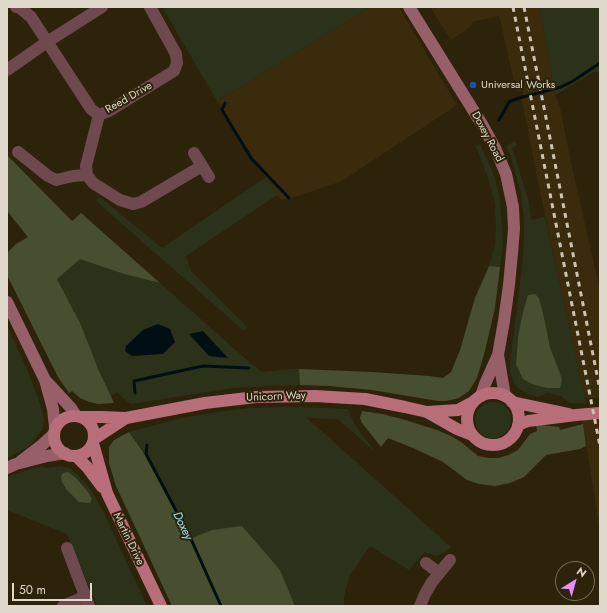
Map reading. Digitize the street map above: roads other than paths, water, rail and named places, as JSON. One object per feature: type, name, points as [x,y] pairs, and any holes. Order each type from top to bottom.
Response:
[{"type":"main road","points":[[508,399],[516,407],[518,413],[519,419],[515,433],[510,439],[494,445],[478,441],[472,435],[468,427],[466,419],[468,410],[477,399],[489,393],[540,407],[581,415]]},
{"type":"main road","name":"Unicorn Way","points":[[79,416],[126,418],[205,402],[256,397],[315,396],[365,399],[405,406],[427,412],[457,429],[472,435]]},
{"type":"main road","name":"Unicorn Way","points":[[427,412],[458,410],[477,399]]},
{"type":"main road","points":[[518,425],[528,421],[600,413]]},
{"type":"main road","points":[[67,416],[79,416],[87,420],[93,428],[94,441],[89,450],[82,454],[70,454],[58,448],[54,442],[54,431],[60,420],[67,416]]},
{"type":"main road","name":"Unicorn Way","points":[[94,441],[126,418]]},
{"type":"main road","name":"Martin Drive","points":[[94,441],[107,493],[161,606]]},
{"type":"main road","name":"Martin Drive","points":[[70,454],[87,467],[107,493]]},
{"type":"street","name":"Reed Drive","points":[[16,7],[20,8],[31,17],[91,109],[99,115],[110,111],[174,71],[177,63],[176,54],[150,7]]},
{"type":"street","points":[[7,70],[47,42],[102,7]]},
{"type":"street","name":"Doxey Road","points":[[409,7],[483,126],[495,148],[506,174],[513,207],[514,228],[509,285],[498,355],[477,399]]},
{"type":"street","points":[[99,115],[86,166],[87,175],[93,183],[120,200],[133,204],[141,202],[202,166]]},
{"type":"street","points":[[18,152],[48,176],[56,180],[73,176],[87,175]]},
{"type":"street","points":[[194,153],[209,177]]},
{"type":"street","points":[[7,302],[45,380],[53,409],[54,431],[42,445],[12,466]]},
{"type":"street","name":"Doxey Road","points":[[498,355],[508,399]]},
{"type":"street","points":[[45,380],[64,402],[79,416]]},
{"type":"street","points":[[12,466],[47,456],[70,454]]},
{"type":"street","points":[[63,606],[88,601],[67,548]]},
{"type":"street","points":[[420,606],[432,582],[450,560]]},
{"type":"street","points":[[426,563],[439,573]]},
{"type":"waterway","name":"Doxey","points":[[499,120],[509,102],[561,87],[600,63]]},
{"type":"waterway","points":[[225,103],[222,110],[251,158],[289,198]]},
{"type":"waterway","name":"Doxey","points":[[135,393],[134,381],[203,366],[249,368]]},
{"type":"waterway","name":"Doxey","points":[[147,445],[146,454],[191,539],[221,606]]},
{"type":"railway","points":[[513,7],[600,446]]},
{"type":"railway","points":[[524,7],[600,390]]},
{"type":"place","name":"Universal Works","points":[[473,85]]}]
